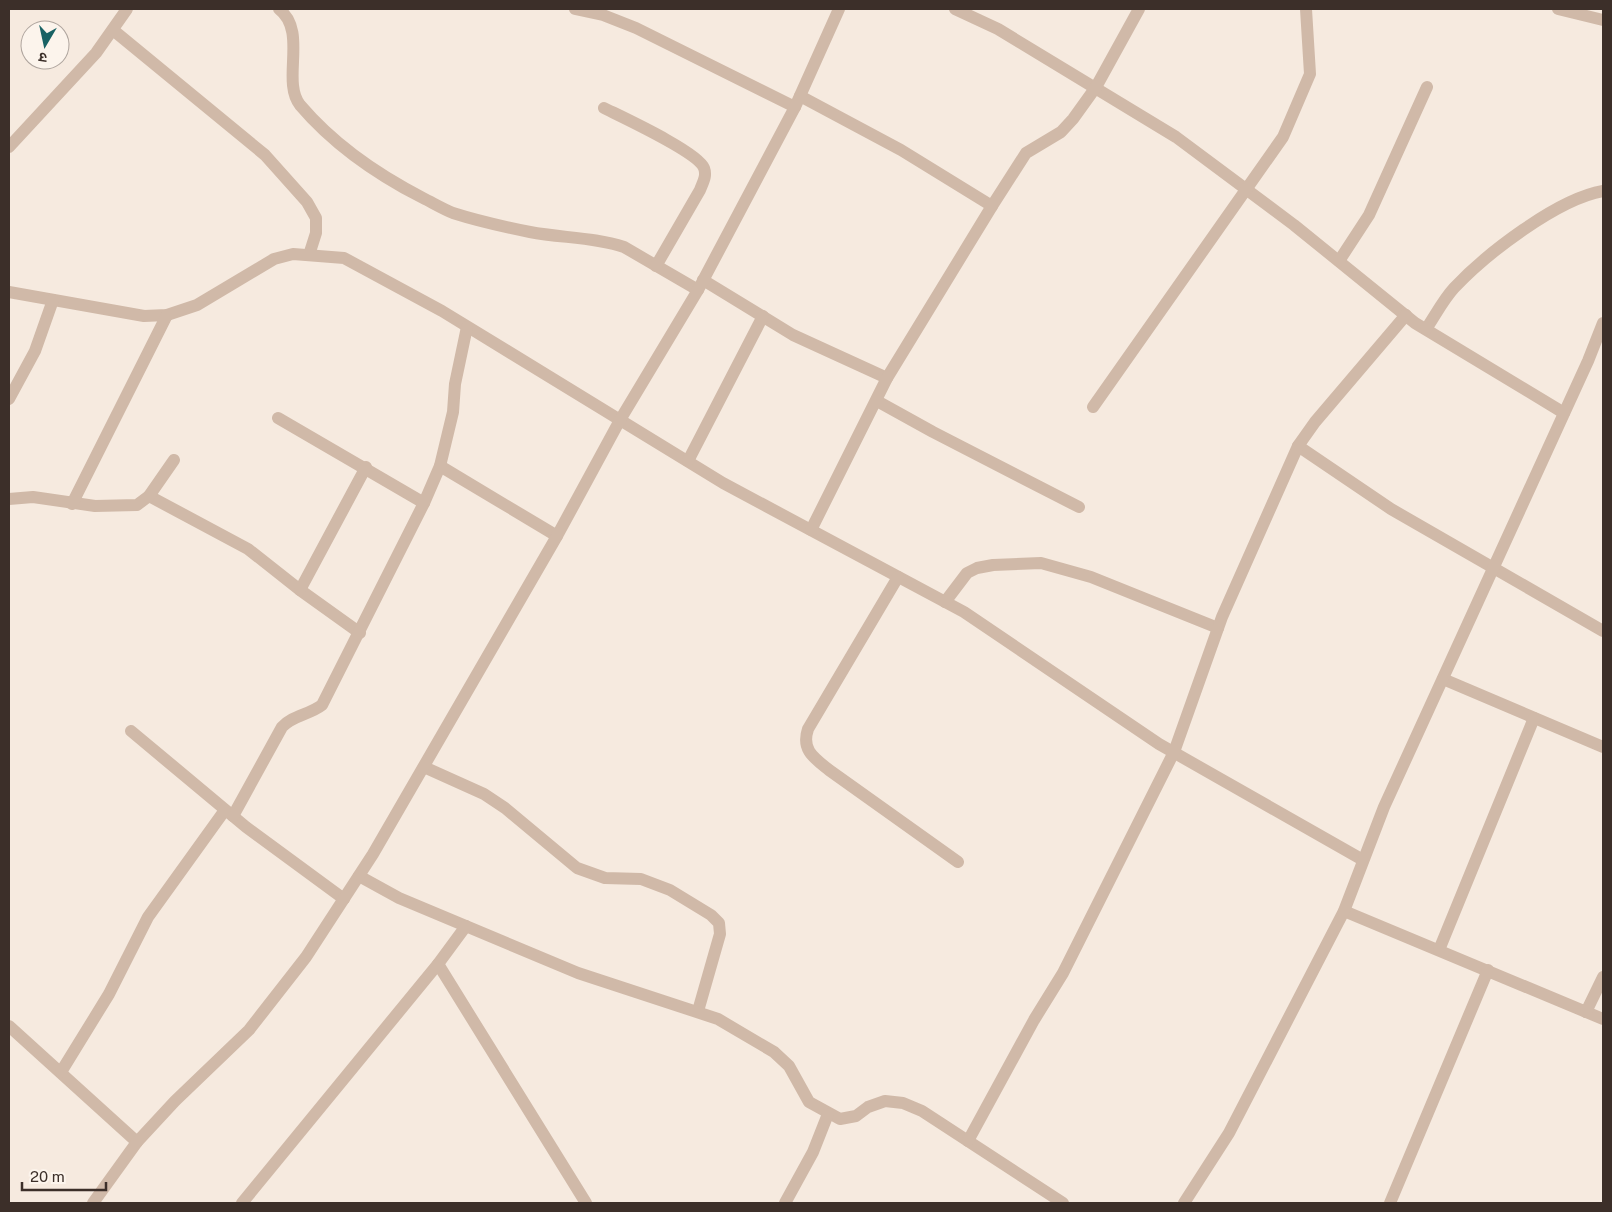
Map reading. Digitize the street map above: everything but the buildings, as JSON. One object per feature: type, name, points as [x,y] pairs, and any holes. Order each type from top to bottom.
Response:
[{"type":"street","points":[[9,147],[96,53],[127,9]]},
{"type":"street","points":[[575,9],[603,15],[636,28],[901,150],[992,206]]},
{"type":"street","points":[[93,1203],[137,1142],[175,1101],[249,1030],[306,957],[359,876],[557,536],[620,420],[701,285],[797,101],[839,9]]},
{"type":"street","points":[[954,9],[998,29],[1176,136],[1426,330],[1564,413]]},
{"type":"street","points":[[811,530],[888,378],[992,206],[1026,153],[1061,132],[1096,87],[1139,9]]},
{"type":"street","points":[[1093,407],[1284,137],[1310,74],[1306,9]]},
{"type":"street","points":[[1558,9],[1603,20]]},
{"type":"street","points":[[286,10],[292,27],[294,89],[298,102],[322,129],[371,169],[452,213],[558,238],[611,242],[624,247],[656,266],[701,285],[763,316],[793,334],[888,378]]},
{"type":"street","points":[[113,30],[265,154],[301,195],[316,218],[316,233],[310,255]]},
{"type":"street","points":[[1338,261],[1369,215],[1427,87]]},
{"type":"street","points":[[604,108],[698,159],[704,167],[706,177],[700,190],[656,266]]},
{"type":"street","points":[[1426,330],[1453,290],[1475,267],[1554,209],[1585,194],[1603,191]]},
{"type":"street","points":[[9,292],[144,316],[168,315],[197,305],[274,259],[293,254],[344,258],[442,311],[688,461],[964,612],[1174,752],[1363,860]]},
{"type":"street","points":[[9,399],[35,350],[53,300]]},
{"type":"street","points":[[72,504],[168,315]]},
{"type":"street","points":[[968,1141],[1034,1020],[1064,973],[1174,752],[1218,628],[1298,446],[1315,422],[1406,315]]},
{"type":"street","points":[[688,461],[763,316]]},
{"type":"street","points":[[1184,1203],[1229,1133],[1344,911],[1384,807],[1493,570],[1603,323]]},
{"type":"street","points":[[61,1072],[109,994],[148,917],[229,813],[282,727],[288,720],[315,711],[322,705],[360,633],[424,503],[440,466],[453,412],[455,384],[467,327]]},
{"type":"street","points":[[876,401],[1079,507]]},
{"type":"street","points":[[278,418],[424,503]]},
{"type":"street","points":[[1298,446],[1390,509],[1493,570],[1603,631]]},
{"type":"street","points":[[9,500],[33,497],[72,504],[137,505],[149,496],[174,460]]},
{"type":"street","points":[[440,466],[557,536]]},
{"type":"street","points":[[300,590],[366,468]]},
{"type":"street","points":[[149,496],[248,549],[300,590],[360,633]]},
{"type":"street","points":[[945,602],[968,573],[977,568],[993,564],[1041,563],[1091,577],[1218,628]]},
{"type":"street","points":[[898,577],[808,729],[805,748],[812,757],[829,770],[958,862]]},
{"type":"street","points":[[1442,679],[1603,747]]},
{"type":"street","points":[[1439,950],[1534,718]]},
{"type":"street","points":[[131,731],[229,813],[344,899]]},
{"type":"street","points":[[424,767],[484,794],[505,808],[577,868],[605,878],[641,879],[670,890],[711,915],[719,923],[720,934],[698,1011]]},
{"type":"street","points":[[359,876],[399,898],[613,986],[698,1011],[718,1019],[774,1052],[789,1066],[809,1102],[828,1114],[840,1119],[856,1116],[868,1107],[885,1101],[903,1103],[922,1111],[1057,1201]]},
{"type":"street","points":[[1344,911],[1603,1019]]},
{"type":"street","points":[[242,1203],[438,964],[466,926]]},
{"type":"street","points":[[438,964],[586,1203]]},
{"type":"street","points":[[1390,1203],[1488,970]]},
{"type":"street","points":[[1586,1012],[1603,977]]},
{"type":"street","points":[[9,1026],[137,1142]]},
{"type":"street","points":[[786,1203],[813,1152],[828,1114]]}]
